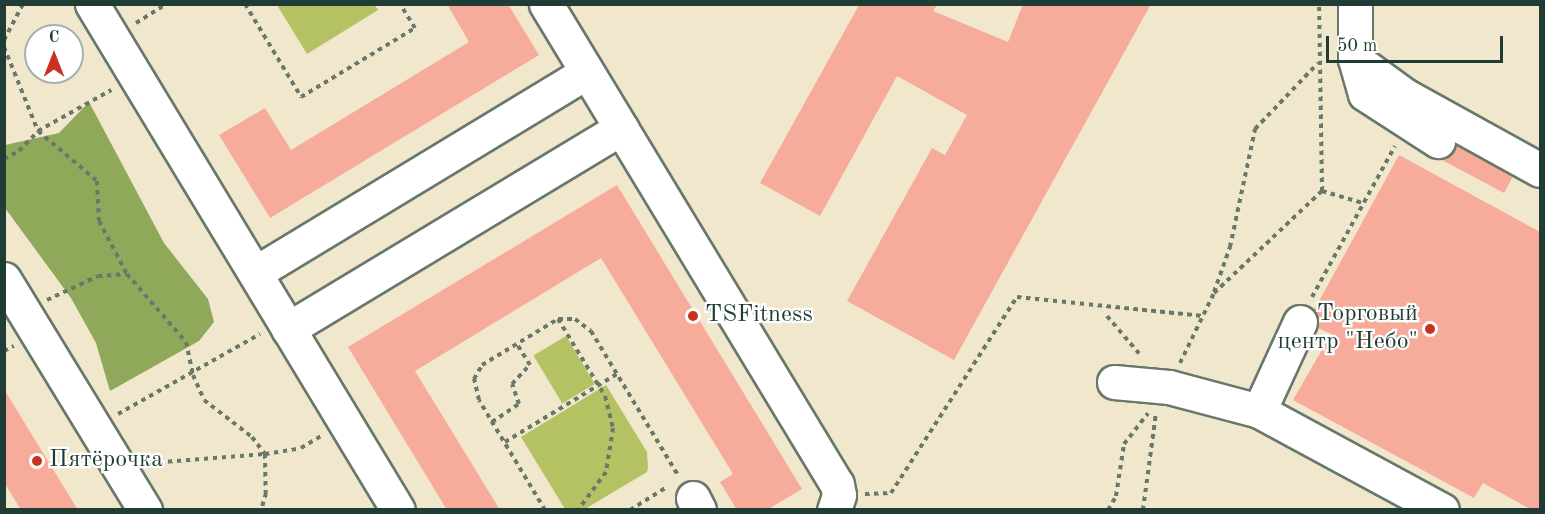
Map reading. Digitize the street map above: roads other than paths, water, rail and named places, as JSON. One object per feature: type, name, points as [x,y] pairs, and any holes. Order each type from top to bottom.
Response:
[{"type":"lane","points":[[92,4],[255,273],[278,329],[347,420],[398,510]]},
{"type":"lane","points":[[546,4],[837,483],[836,502]]},
{"type":"lane","points":[[1355,4],[1355,59],[1365,94],[1407,124],[1438,141]]},
{"type":"lane","points":[[1355,59],[1406,96],[1540,170]]},
{"type":"lane","points":[[255,273],[587,72]]},
{"type":"lane","points":[[278,329],[621,128]]},
{"type":"lane","points":[[4,279],[145,510]]},
{"type":"lane","points":[[1259,411],[1300,322]]},
{"type":"lane","points":[[1114,382],[1168,387],[1259,411],[1442,510]]},
{"type":"place","name":"TSFitness","points":[[693,316]]},
{"type":"place","name":"Торговый центр \"Небо\"","points":[[1430,329]]},
{"type":"place","name":"Пятёрочка","points":[[37,461]]}]
